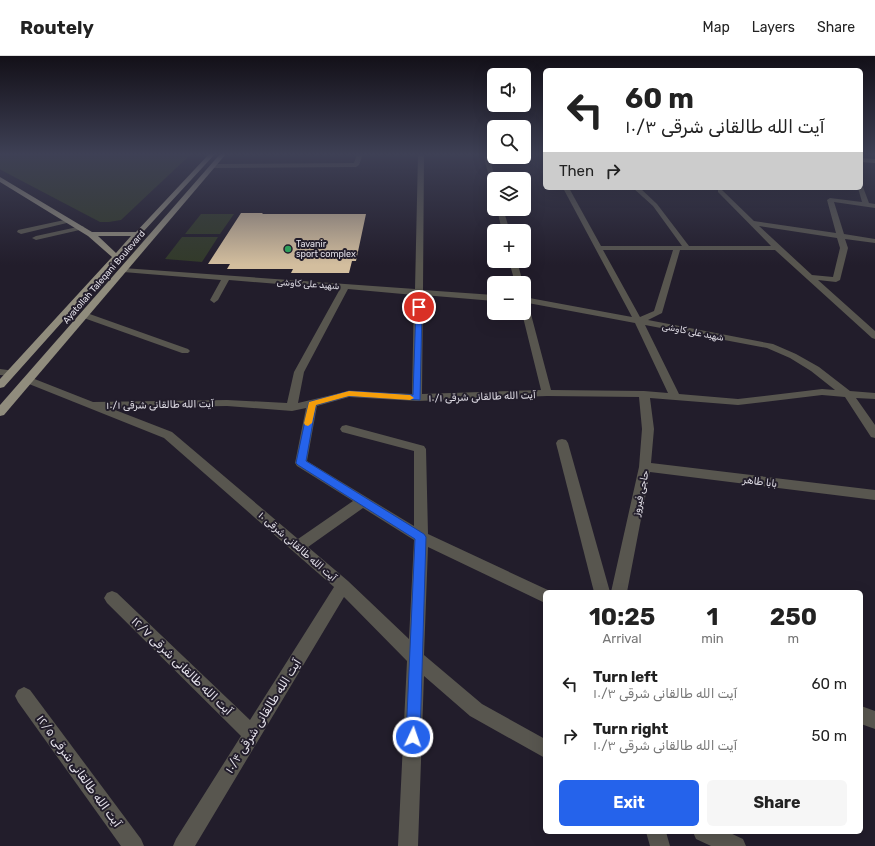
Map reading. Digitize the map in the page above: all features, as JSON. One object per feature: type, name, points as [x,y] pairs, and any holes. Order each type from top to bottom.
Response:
[{"type":"main road","points":[[19,191],[91,234],[116,257]]},
{"type":"main road","name":"Ayatollah Taleqani Boulevard","points":[[0,385],[177,191]]},
{"type":"main road","name":"Ayatollah Taleqani Boulevard","points":[[0,412],[191,191]]},
{"type":"main road","points":[[91,234],[154,234]]},
{"type":"street","points":[[417,398],[420,191]]},
{"type":"street","points":[[568,191],[638,322],[675,396]]},
{"type":"street","points":[[639,191],[655,205],[687,248]]},
{"type":"street","points":[[720,191],[777,248],[875,336]]},
{"type":"street","points":[[862,191],[866,205]]},
{"type":"street","points":[[810,277],[836,280],[844,248],[830,200],[875,206]]},
{"type":"street","points":[[21,232],[69,221]]},
{"type":"street","points":[[752,223],[875,241]]},
{"type":"street","points":[[36,238],[82,228]]},
{"type":"street","points":[[599,248],[777,248]]},
{"type":"street","points":[[638,322],[658,313],[677,248]]},
{"type":"street","name":"شهید علی کاوشی","points":[[123,270],[487,297]]},
{"type":"street","points":[[214,300],[226,278]]},
{"type":"street","points":[[292,407],[299,372],[345,287]]},
{"type":"street","name":"شهید علی کاوشی","points":[[531,303],[770,346],[793,356],[815,369],[849,394]]},
{"type":"street","points":[[84,315],[185,351]]},
{"type":"street","points":[[529,320],[547,393]]},
{"type":"street","points":[[0,372],[11,373]]},
{"type":"street","name":"آیت الله طالقانی شرقی ۱۰","points":[[28,380],[168,434],[343,586],[417,660],[476,710],[543,748]]},
{"type":"street","name":"آیت الله طالقانی شرقی ۱۰/۱","points":[[92,405],[227,403],[292,407],[312,404],[349,394],[417,398],[547,393],[644,394],[738,402],[822,392],[875,396]]},
{"type":"street","name":"حاجی فیروز","points":[[619,590],[645,467],[648,429],[644,394]]},
{"type":"street","points":[[849,394],[875,434]]},
{"type":"street","points":[[312,404],[301,463],[421,537],[543,595]]},
{"type":"street","points":[[346,429],[420,449],[421,537],[408,846]]},
{"type":"street","points":[[562,443],[601,590]]},
{"type":"street","name":"بابا طاهر","points":[[645,467],[875,495]]},
{"type":"street","points":[[298,546],[363,501]]},
{"type":"street","name":"آیت الله طالقانی شرقی ۱۰/۴","points":[[184,846],[343,586]]},
{"type":"street","name":"آیت الله طالقانی شرقی ۱۲/۷","points":[[112,598],[252,734]]},
{"type":"street","name":"آیت الله طالقانی شرقی ۱۲/۵","points":[[24,696],[134,846]]},
{"type":"street","points":[[863,716],[875,720]]},
{"type":"street","points":[[657,834],[660,846]]},
{"type":"street","points":[[709,834],[736,846]]},
{"type":"green space","points":[[41,191],[152,191],[121,220],[100,222]]},
{"type":"green space","points":[[201,214],[234,214],[220,234],[185,234]]},
{"type":"green space","points":[[182,237],[218,237],[202,262],[165,259]]},
{"type":"building","name":"Tavanir sport complex","points":[[241,213],[366,214],[356,261],[352,261],[349,273],[291,273],[293,269],[227,269],[230,264],[208,264]]},
{"type":"slow traffic","points":[[308,423],[312,404],[349,394],[410,398]]},
{"type":"place","name":"Tavanir sport complex","points":[[288,249]]},
{"type":"route","points":[[413,737],[421,537],[301,463],[312,404],[349,394],[417,398],[419,307]]}]
